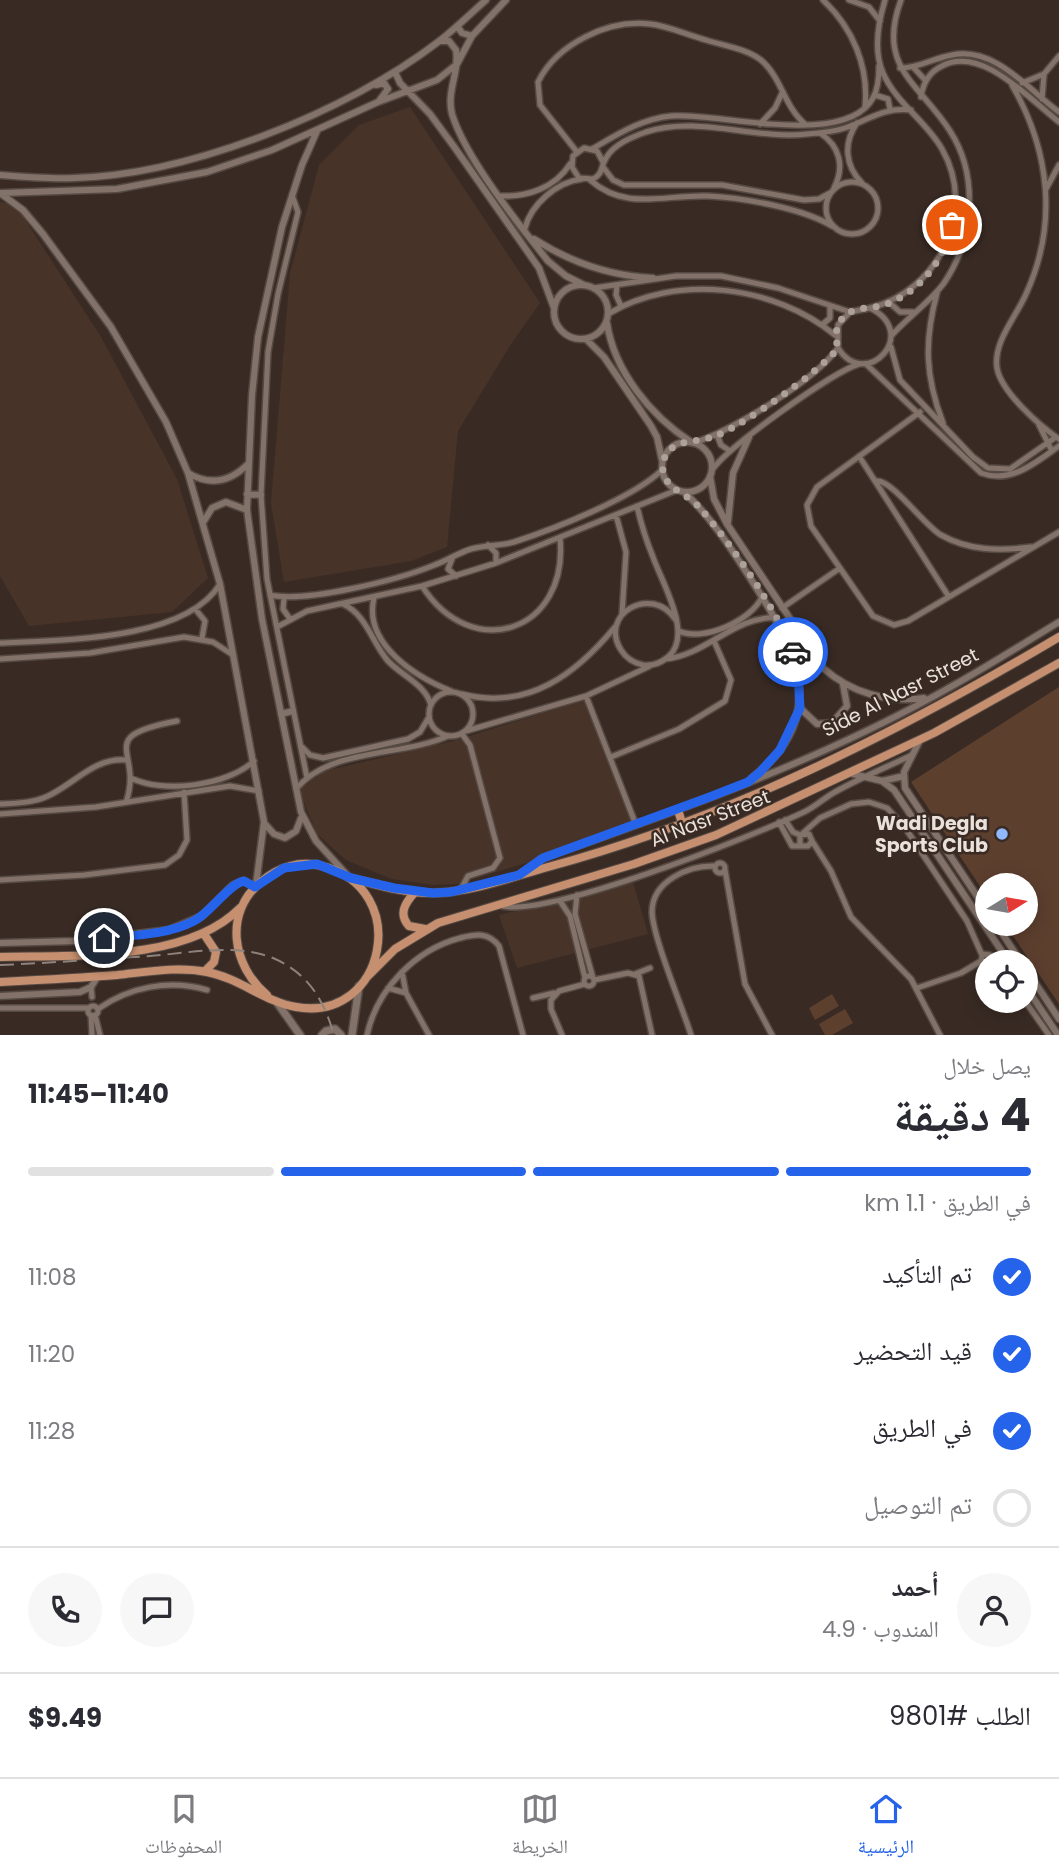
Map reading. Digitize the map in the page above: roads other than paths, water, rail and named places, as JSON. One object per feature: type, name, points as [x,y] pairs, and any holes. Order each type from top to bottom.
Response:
[{"type":"main road","name":"Al Nasr Street","points":[[349,877],[415,892],[461,889],[574,860],[682,823],[770,788],[959,696],[1059,637]]},
{"type":"main road","name":"Al Nasr Street","points":[[366,978],[395,949],[425,929],[696,842],[853,774],[1059,663]]},
{"type":"main road","points":[[678,810],[682,823]]},
{"type":"main road","points":[[0,957],[79,955],[165,946],[204,934],[242,906],[256,886],[269,875],[300,864],[317,864],[349,877],[368,897],[378,919],[379,944],[366,978],[344,999],[315,1008],[295,1007],[276,1001],[247,975],[237,948],[236,934],[242,906]]},
{"type":"main road","points":[[415,892],[404,906],[403,917],[409,926],[425,929]]},
{"type":"main road","points":[[204,934],[216,952],[214,962],[205,971]]},
{"type":"main road","points":[[0,982],[170,970],[205,971],[267,995]]},
{"type":"main road","points":[[352,1035],[359,986]]},
{"type":"main road","points":[[276,1001],[300,1035]]},
{"type":"main road","points":[[322,1035],[335,1029],[341,1035]]},
{"type":"street","points":[[0,175],[77,178],[192,158],[297,122],[395,72],[440,41],[486,0]]},
{"type":"street","points":[[277,628],[313,609],[374,598],[456,576],[496,563],[637,506],[681,491],[697,490],[730,451],[836,365],[838,348],[835,335],[823,324],[785,305],[727,291],[698,289],[665,292],[621,306],[607,318],[599,333],[586,339],[578,339],[562,331],[555,321],[554,277],[530,236],[465,142],[453,114],[450,99],[450,87],[457,64],[472,36],[506,0]]},
{"type":"street","points":[[823,0],[844,23],[858,51],[865,83],[864,108]]},
{"type":"street","points":[[849,0],[862,1],[880,21]]},
{"type":"street","points":[[577,152],[592,149],[629,127],[669,117],[694,116],[760,124],[806,125],[836,120],[864,108],[875,95],[880,21],[885,0]]},
{"type":"street","points":[[270,595],[284,598],[401,576],[488,545],[511,543],[647,484],[663,466],[671,448],[717,435],[836,365],[863,364],[879,359],[913,312],[937,291],[957,260],[970,212],[970,188],[963,157],[951,134],[900,68],[894,34],[901,0]]},
{"type":"street","points":[[577,152],[540,105],[537,86],[546,69],[562,53],[609,27],[638,23],[659,25],[746,51],[768,68],[793,113],[806,125]]},
{"type":"street","points":[[457,26],[462,33],[472,36]]},
{"type":"street","points":[[440,41],[449,41],[454,45],[457,64]]},
{"type":"street","points":[[900,68],[914,68],[950,55],[974,54],[995,62],[1059,112]]},
{"type":"street","points":[[1022,83],[1044,74],[1059,56]]},
{"type":"street","points":[[921,97],[926,81],[941,66],[964,60],[987,66],[1059,122]]},
{"type":"street","points":[[835,335],[843,317],[850,312],[890,303],[921,282],[944,250],[955,207],[949,164],[942,147],[888,84],[879,61]]},
{"type":"street","points":[[0,193],[95,192],[207,172],[317,131],[437,80],[457,64]]},
{"type":"street","points":[[914,68],[926,81]]},
{"type":"street","points":[[395,72],[554,277],[594,288],[653,278],[700,275],[742,280],[850,312]]},
{"type":"street","points":[[1042,99],[1044,74]]},
{"type":"street","points":[[365,87],[386,84],[388,91],[378,103]]},
{"type":"street","points":[[838,348],[847,359],[887,370],[900,380],[982,464],[995,470],[1017,465],[1058,437],[1039,425],[1000,378],[997,357],[1041,253],[1047,221],[1045,189],[1034,132],[1012,85]]},
{"type":"street","points":[[760,124],[775,108],[782,93]]},
{"type":"street","points":[[875,95],[888,99],[890,109]]},
{"type":"street","points":[[525,229],[533,207],[565,184],[598,177],[613,150],[642,134],[673,127],[774,134],[820,133],[890,109],[911,110]]},
{"type":"street","points":[[590,180],[607,193],[624,199],[706,196],[733,199],[804,215],[852,235],[863,232],[873,224],[877,215],[877,201],[852,170],[847,153],[850,136],[858,121]]},
{"type":"street","points":[[317,131],[292,194],[258,337],[247,510],[262,619],[301,812],[316,841],[349,877]]},
{"type":"street","points":[[820,133],[831,141],[839,159],[840,172],[825,210],[832,226]]},
{"type":"street","points":[[942,147],[950,141],[951,134]]},
{"type":"street","points":[[606,141],[607,147],[613,150]]},
{"type":"street","points":[[455,148],[465,142]]},
{"type":"street","points":[[592,149],[601,155],[609,177],[624,185],[722,185],[804,200],[818,199],[846,182],[862,183]]},
{"type":"street","points":[[501,196],[531,195],[564,173],[577,152]]},
{"type":"street","points":[[949,164],[953,158],[963,157]]},
{"type":"street","points":[[572,162],[574,172],[582,179]]},
{"type":"street","points":[[1045,189],[1059,165]]},
{"type":"street","points":[[0,193],[36,226],[111,327],[166,422],[188,473],[220,584],[264,822],[256,886],[244,881],[235,883],[202,916],[169,930],[77,941],[0,943]]},
{"type":"street","points":[[292,194],[298,212],[278,294],[268,352],[261,495],[270,595],[307,778]]},
{"type":"street","points":[[530,236],[583,264],[626,276],[653,278]]},
{"type":"street","points":[[554,308],[565,290],[584,285]]},
{"type":"street","points":[[617,285],[616,295],[621,306]]},
{"type":"street","points":[[594,288],[605,299],[611,342],[626,373],[668,427],[706,450],[714,499],[727,524],[817,661],[842,684],[884,698],[930,698]]},
{"type":"street","points":[[937,291],[927,333],[926,362],[931,391],[944,426]]},
{"type":"street","points":[[890,303],[900,312],[913,312]]},
{"type":"street","points":[[823,324],[831,316],[830,307]]},
{"type":"street","points":[[870,308],[887,321],[891,339],[887,370],[920,412],[974,467],[989,476],[1016,474],[1059,446]]},
{"type":"street","points":[[586,339],[598,350],[657,438],[666,480],[702,509],[776,618],[796,660],[800,708],[780,750],[748,782]]},
{"type":"street","points":[[598,350],[602,344],[611,342]]},
{"type":"street","points":[[920,412],[817,487],[807,505],[811,526],[873,616],[886,624],[901,624],[1059,532]]},
{"type":"street","points":[[1039,425],[1046,444],[1052,451]]},
{"type":"street","points":[[657,438],[668,427]]},
{"type":"street","points":[[717,435],[722,445],[730,451]]},
{"type":"street","points":[[727,524],[733,473],[750,437]]},
{"type":"street","points":[[859,456],[949,597]]},
{"type":"street","points":[[188,473],[202,480],[219,481],[234,476],[248,464]]},
{"type":"street","points":[[877,481],[887,483],[926,524],[954,541],[994,550],[1036,547]]},
{"type":"street","points":[[247,494],[261,495]]},
{"type":"street","points":[[702,509],[706,500],[714,499]]},
{"type":"street","points":[[204,521],[218,504],[233,503],[247,510]]},
{"type":"street","points":[[637,506],[679,631],[674,650],[665,659]]},
{"type":"street","points":[[374,598],[376,624],[394,656],[418,676],[454,692],[476,698],[501,697],[551,684],[579,667],[617,624],[622,614],[626,552],[616,515]]},
{"type":"street","points":[[422,586],[437,606],[457,621],[481,630],[507,629],[531,618],[550,598],[561,563],[560,538]]},
{"type":"street","points":[[488,545],[496,553],[496,563]]},
{"type":"street","points":[[454,556],[448,569],[456,576]]},
{"type":"street","points":[[782,608],[840,568]]},
{"type":"street","points":[[0,643],[137,630],[175,621],[197,610],[220,584]]},
{"type":"street","points":[[679,631],[690,635],[707,633],[752,611],[762,597]]},
{"type":"street","points":[[284,598],[283,609],[290,619]]},
{"type":"street","points":[[622,614],[633,605],[654,602],[667,608],[675,619]]},
{"type":"street","points":[[343,604],[356,612],[385,657],[425,692],[431,705]]},
{"type":"street","points":[[197,610],[206,625],[202,639]]},
{"type":"street","points":[[296,789],[319,770],[429,744],[586,696],[665,659],[685,656],[755,620],[776,618]]},
{"type":"street","name":"Side Al Nasr Street","points":[[519,875],[543,858],[748,782],[930,698],[1059,622]]},
{"type":"street","points":[[617,624],[617,643],[624,654],[634,662],[653,664]]},
{"type":"street","points":[[0,659],[90,653],[184,636],[202,639],[233,656]]},
{"type":"street","points":[[611,757],[679,729],[725,701],[731,680],[714,641]]},
{"type":"street","points":[[800,708],[817,724],[832,723],[844,713],[847,706],[848,698],[842,684]]},
{"type":"street","points":[[300,745],[317,757],[328,758],[408,739],[420,732],[429,717],[431,705],[442,693],[454,692]]},
{"type":"street","points":[[462,694],[474,712],[471,724],[464,732]]},
{"type":"street","points":[[586,696],[636,825]]},
{"type":"street","points":[[281,714],[293,710]]},
{"type":"street","points":[[429,717],[434,728],[448,736]]},
{"type":"street","points":[[126,802],[131,778],[126,760],[128,742],[136,732],[177,721]]},
{"type":"street","points":[[461,889],[468,876],[493,868],[500,858],[470,745],[464,732]]},
{"type":"street","points":[[920,740],[904,776],[905,788],[975,893]]},
{"type":"street","points":[[499,905],[516,908],[560,901],[719,847],[782,821],[913,754]]},
{"type":"street","points":[[317,757],[319,770]]},
{"type":"street","points":[[0,804],[33,801],[63,789],[101,763],[126,760]]},
{"type":"street","points":[[131,778],[153,787],[167,787],[233,776],[254,761]]},
{"type":"street","points":[[853,774],[882,781],[904,776]]},
{"type":"street","points":[[882,781],[897,794],[1001,950]]},
{"type":"street","points":[[0,814],[126,802],[230,786],[259,791]]},
{"type":"street","points":[[0,880],[84,875],[165,865],[179,855],[187,840],[184,792]]},
{"type":"street","points":[[782,821],[789,844],[800,845],[820,818],[856,803],[877,803],[887,808],[904,826],[967,921],[980,950]]},
{"type":"street","points":[[264,822],[274,834],[285,838],[299,827],[301,812]]},
{"type":"street","points":[[782,821],[793,832],[807,836],[831,871],[841,899],[856,924],[898,965],[917,988],[940,1035]]},
{"type":"street","points":[[719,847],[745,985],[772,1035]]},
{"type":"street","points":[[691,1035],[652,910],[656,894],[667,881],[702,867],[716,869],[723,866]]},
{"type":"street","points":[[716,869],[725,884]]},
{"type":"street","points":[[560,901],[573,915],[594,979],[590,986],[585,981],[573,915],[577,895]]},
{"type":"street","points":[[367,1035],[374,1014],[388,988],[402,972],[435,948],[471,935],[487,935],[499,946],[523,1035]]},
{"type":"street","points":[[996,950],[999,947]]},
{"type":"street","points":[[917,988],[975,965]]},
{"type":"street","points":[[594,979],[635,974],[650,968]]},
{"type":"street","points":[[402,972],[406,993],[429,1035]]},
{"type":"street","points":[[635,974],[643,983],[653,1035]]},
{"type":"street","points":[[0,996],[80,992],[91,987],[98,976]]},
{"type":"street","points":[[533,998],[585,981]]},
{"type":"street","points":[[0,1008],[92,1011],[119,995],[141,988],[175,985],[207,990]]},
{"type":"street","points":[[91,987],[92,1035]]},
{"type":"street","points":[[1038,987],[1059,1019]]},
{"type":"street","points":[[388,988],[406,993]]},
{"type":"street","points":[[556,992],[551,1000],[551,1009],[562,1035]]},
{"type":"street","points":[[1038,1005],[1058,1035]]},
{"type":"street","points":[[92,1011],[100,1035]]},
{"type":"street","points":[[1033,1013],[1049,1035]]},
{"type":"railway","points":[[0,965],[212,950],[258,953],[285,964],[305,980],[320,999],[334,1035]]},
{"type":"place","name":"Wadi Degla Sports Club","points":[[1002,834]]}]
